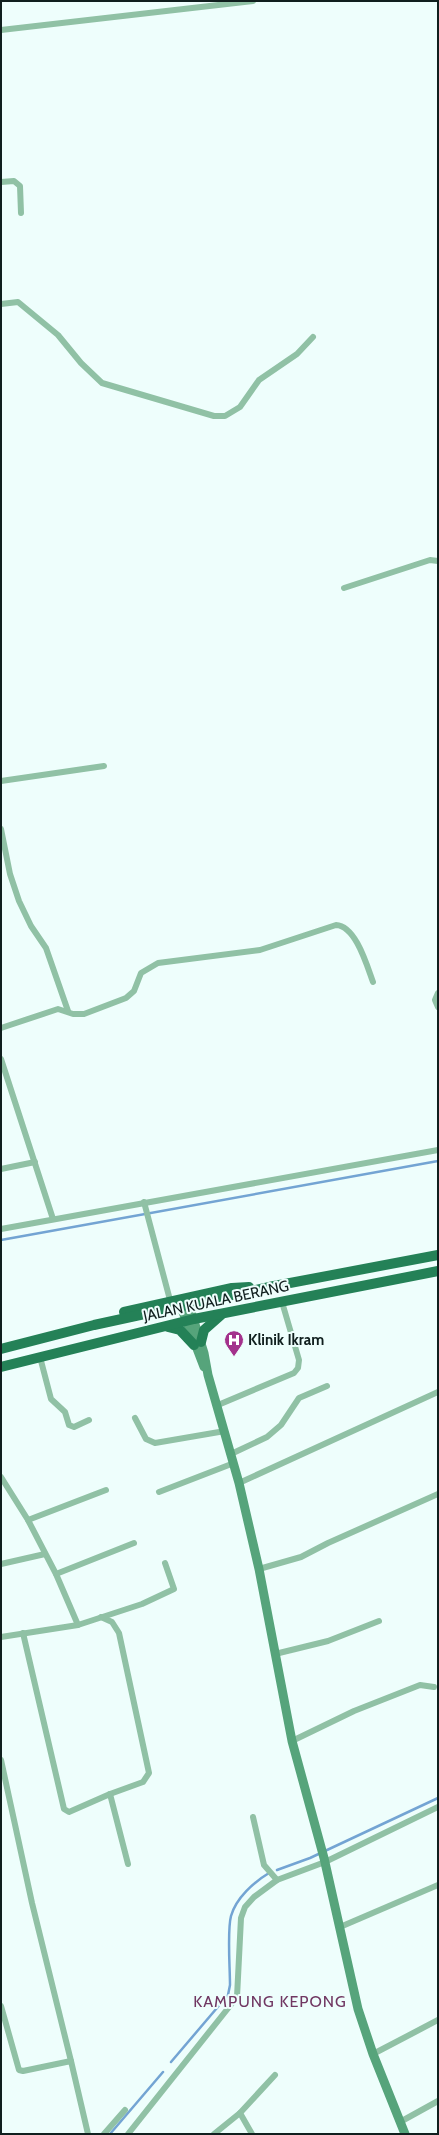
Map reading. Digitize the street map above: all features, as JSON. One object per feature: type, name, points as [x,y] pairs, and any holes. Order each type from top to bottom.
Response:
[{"type":"highway","name":"JALAN KUALA BERANG","points":[[1,1347],[21,1344],[94,1325],[274,1286],[438,1255]]},
{"type":"highway","name":"JALAN KUALA BERANG","points":[[1,1367],[190,1320],[438,1271]]},
{"type":"highway","name":"JALAN KUALA BERANG","points":[[94,1325],[118,1314],[170,1300],[232,1288],[274,1286]]},
{"type":"highway","points":[[162,1327],[173,1327],[180,1330],[198,1344],[204,1330],[209,1325],[220,1316],[230,1312]]},
{"type":"main road","points":[[185,1306],[218,1405],[239,1483],[259,1569],[292,1741],[325,1860],[358,2009],[373,2054],[405,2134]]},
{"type":"street","points":[[1,30],[253,1]]},
{"type":"street","points":[[1,182],[18,182],[20,186],[21,213]]},
{"type":"street","points":[[1,304],[18,302],[37,316],[58,335],[81,363],[102,383],[214,416],[225,416],[240,407],[259,380],[298,354],[313,337]]},
{"type":"street","points":[[344,588],[430,560],[438,561]]},
{"type":"street","points":[[1,781],[104,766]]},
{"type":"street","points":[[1,829],[9,868],[19,900],[31,926],[46,948],[68,1011]]},
{"type":"street","points":[[1,1028],[58,1009],[68,1011],[73,1014],[84,1014],[126,998],[134,991],[141,973],[158,963],[260,950],[336,925],[346,929],[354,937],[373,982]]},
{"type":"street","points":[[438,993],[436,1000],[438,1007]]},
{"type":"street","points":[[1,1058],[53,1219]]},
{"type":"street","points":[[1,1229],[53,1219],[145,1205],[438,1150]]},
{"type":"street","points":[[1,1169],[35,1162]]},
{"type":"street","points":[[145,1205],[170,1300]]},
{"type":"street","points":[[218,1405],[294,1373],[298,1368],[299,1360],[282,1302]]},
{"type":"street","points":[[40,1357],[51,1400],[65,1412],[69,1425],[74,1427],[89,1420]]},
{"type":"street","points":[[160,1492],[233,1459],[268,1437],[281,1425],[299,1398],[327,1386]]},
{"type":"street","points":[[239,1483],[438,1392]]},
{"type":"street","points":[[135,1418],[146,1439],[156,1443],[225,1431]]},
{"type":"street","points":[[1,1476],[28,1520],[56,1574],[78,1625]]},
{"type":"street","points":[[28,1520],[106,1490]]},
{"type":"street","points":[[259,1569],[300,1557],[438,1494]]},
{"type":"street","points":[[56,1574],[134,1543]]},
{"type":"street","points":[[1,1564],[45,1554]]},
{"type":"street","points":[[1,1636],[78,1625],[142,1604],[174,1589],[165,1563]]},
{"type":"street","points":[[23,1633],[65,1811],[69,1812],[110,1794],[143,1782],[149,1772],[119,1633],[112,1622],[101,1617]]},
{"type":"street","points":[[275,1654],[328,1641],[379,1621]]},
{"type":"street","points":[[292,1741],[354,1711],[420,1685],[434,1687]]},
{"type":"street","points":[[1,1760],[32,1903],[88,2134]]},
{"type":"street","points":[[110,1794],[128,1864]]},
{"type":"street","points":[[128,2134],[237,1997],[241,1918],[245,1906],[254,1897],[277,1880],[325,1860],[438,1807]]},
{"type":"street","points":[[252,1817],[264,1865],[277,1880]]},
{"type":"street","points":[[340,1928],[438,1885]]},
{"type":"street","points":[[1,2006],[19,2070],[23,2071],[71,2061]]},
{"type":"street","points":[[373,2054],[438,2020]]},
{"type":"street","points":[[214,2134],[240,2113],[275,2075]]},
{"type":"street","points":[[400,2122],[438,2101]]},
{"type":"street","points":[[104,2134],[125,2110]]},
{"type":"street","points":[[240,2113],[252,2134]]},
{"type":"waterway","points":[[1,1240],[438,1161]]},
{"type":"waterway","points":[[277,1870],[310,1858],[438,1798]]},
{"type":"waterway","points":[[171,2062],[228,1995],[230,1985],[229,1940],[233,1909],[246,1891],[269,1873]]},
{"type":"waterway","points":[[110,2134],[163,2072]]},
{"type":"place","name":"Klinik Ikram","points":[[234,1357]]},
{"type":"district","name":"KAMPUNG KEPONG","points":[[270,2001]]}]
